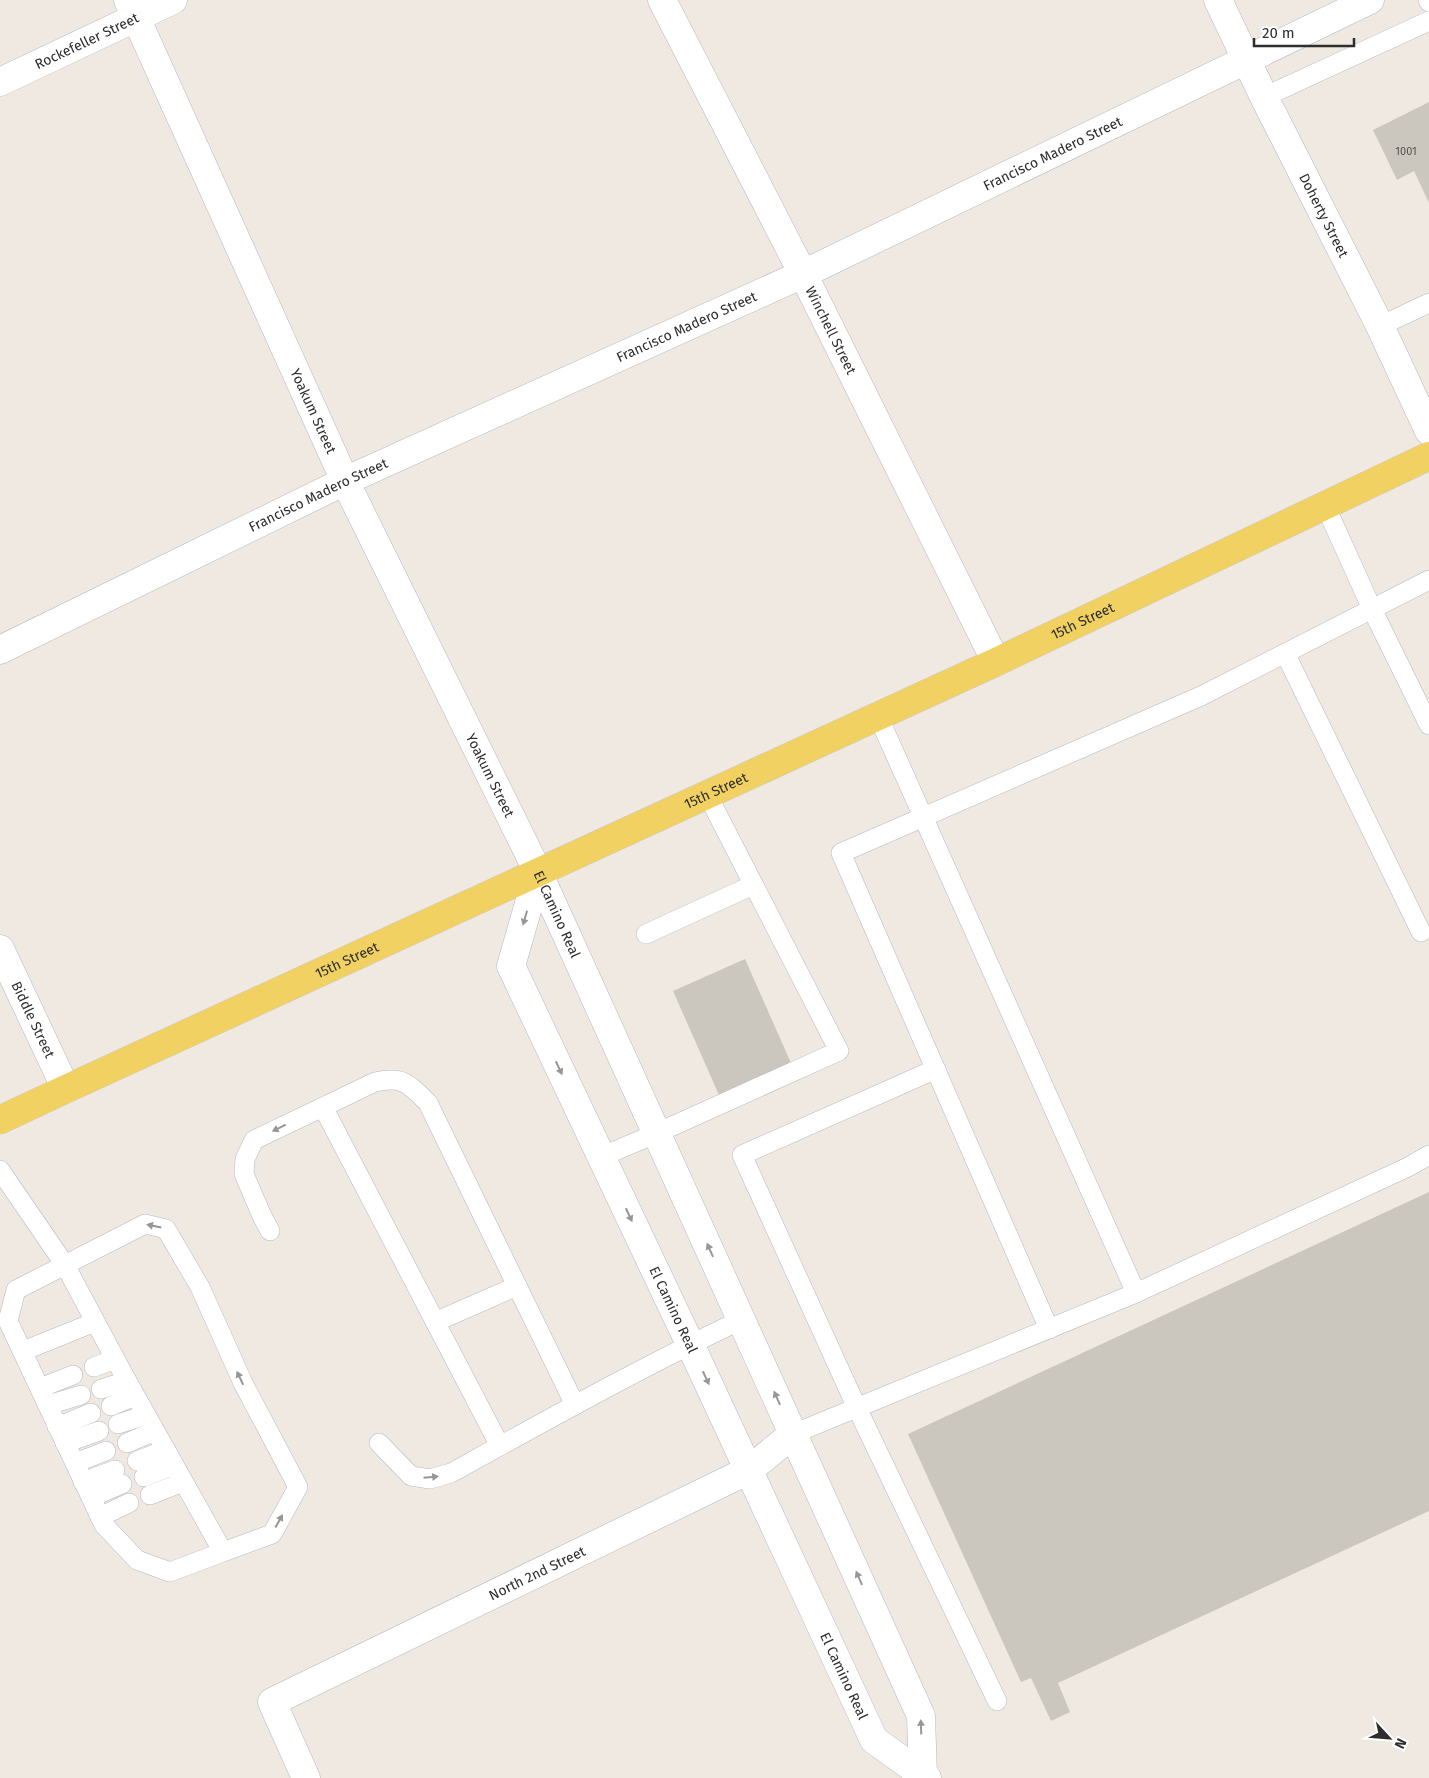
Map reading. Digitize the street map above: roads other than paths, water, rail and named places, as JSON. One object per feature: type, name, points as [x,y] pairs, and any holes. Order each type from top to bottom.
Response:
[{"type":"main road","name":"15th Street","points":[[0,1120],[996,662],[1429,456]]},
{"type":"street","name":"Rockefeller Street","points":[[0,82],[132,8],[173,0]]},
{"type":"street","name":"Winchell Street","points":[[662,0],[803,274],[996,662]]},
{"type":"street","name":"Doherty Street","points":[[1218,0],[1264,97],[1380,326],[1429,431]]},
{"type":"street","name":"Francisco Madero Street","points":[[0,650],[345,481],[803,274],[1370,0]]},
{"type":"street","name":"Yoakum Street","points":[[132,8],[345,481],[538,872]]},
{"type":"street","name":"El Camino Real","points":[[538,872],[921,1716],[923,1777]]},
{"type":"street","name":"El Camino Real","points":[[538,872],[511,966],[690,1344],[874,1740],[923,1777]]},
{"type":"street","name":"Biddle Street","points":[[0,949],[66,1089]]},
{"type":"street","name":"North 2nd Street","points":[[306,1778],[272,1702],[749,1470],[793,1434]]},
{"type":"lane","points":[[1264,97],[1429,21]]},
{"type":"lane","points":[[1380,326],[1429,302]]},
{"type":"lane","points":[[1325,505],[1372,609],[1429,725]]},
{"type":"lane","points":[[1050,1329],[841,853],[1201,696],[1429,580]]},
{"type":"lane","points":[[1285,653],[1421,932]]},
{"type":"lane","points":[[878,716],[1136,1293]]},
{"type":"lane","points":[[601,1157],[839,1050],[707,794]]},
{"type":"lane","points":[[646,934],[753,885]]},
{"type":"lane","points":[[936,1069],[742,1155],[857,1408],[997,1702]]},
{"type":"lane","points":[[270,1231],[244,1174],[245,1160],[254,1140],[375,1082],[393,1078],[411,1086],[428,1103],[574,1405]]},
{"type":"lane","points":[[323,1107],[500,1446]]},
{"type":"lane","points":[[793,1434],[1136,1293],[1408,1167],[1429,1155]]},
{"type":"lane","points":[[0,1170],[65,1265],[115,1359],[223,1552]]},
{"type":"lane","points":[[144,1224],[166,1228],[200,1287],[243,1383],[298,1487],[272,1534],[170,1572],[137,1560],[104,1525],[8,1321],[16,1290],[65,1265],[144,1224]]},
{"type":"lane","points":[[435,1322],[517,1286]]},
{"type":"lane","points":[[379,1443],[411,1476],[430,1479],[451,1473],[574,1405],[690,1344],[741,1320]]},
{"type":"lane","points":[[23,1351],[95,1322]]},
{"type":"lane","points":[[94,1367],[115,1359]]},
{"type":"lane","points":[[44,1397],[73,1375]]},
{"type":"lane","points":[[101,1389],[131,1388]]},
{"type":"lane","points":[[111,1406],[131,1388]]},
{"type":"lane","points":[[44,1397],[81,1395]]},
{"type":"lane","points":[[61,1435],[91,1413]]},
{"type":"lane","points":[[118,1424],[146,1414]]},
{"type":"lane","points":[[61,1435],[99,1431]]},
{"type":"lane","points":[[127,1443],[155,1431]]},
{"type":"lane","points":[[75,1463],[106,1451]]},
{"type":"lane","points":[[170,1458],[144,1478],[184,1482]]},
{"type":"lane","points":[[87,1490],[119,1477]]},
{"type":"lane","points":[[100,1517],[128,1504]]}]
